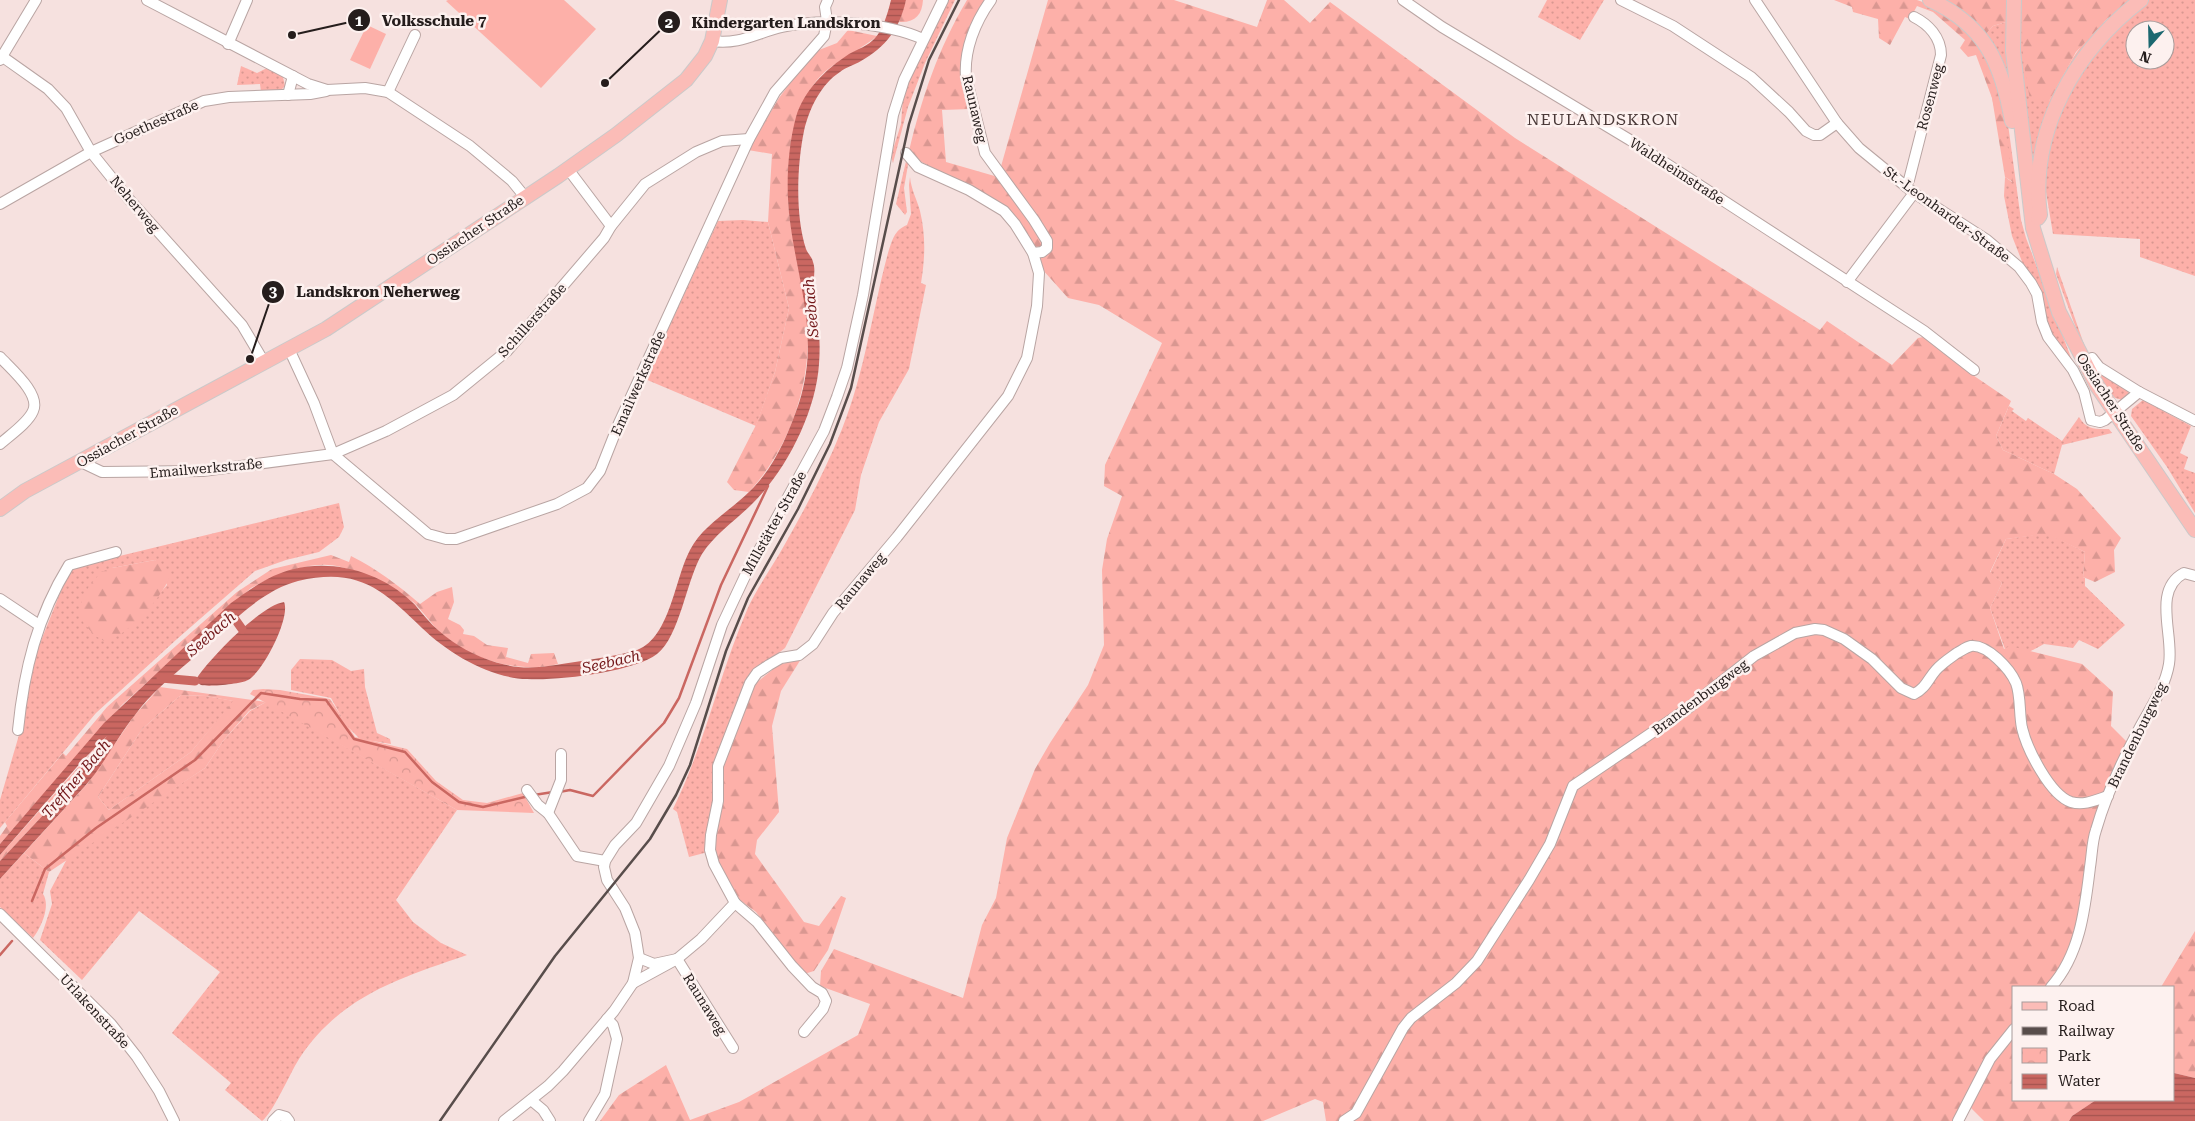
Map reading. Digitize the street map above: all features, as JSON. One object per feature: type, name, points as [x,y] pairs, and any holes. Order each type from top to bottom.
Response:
[{"type":"main road","name":"Ossiacher Straße","points":[[0,508],[19,495],[326,329],[568,169],[686,80],[705,56],[712,41],[720,0]]},
{"type":"main road","points":[[1930,0],[1947,8],[1972,26],[1995,59],[2008,100],[2018,170],[2026,178]]},
{"type":"main road","points":[[2033,228],[2040,215],[2039,180],[2042,155],[2049,126],[2071,75],[2084,56],[2104,34],[2141,0]]},
{"type":"main road","points":[[2013,3],[2013,51],[2026,178]]},
{"type":"main road","name":"Ossiacher Straße","points":[[2026,178],[2033,228],[2059,312],[2088,371],[2195,530]]},
{"type":"street","points":[[1,57],[36,0]]},
{"type":"street","points":[[147,0],[228,44],[293,76],[327,90]]},
{"type":"street","points":[[228,44],[247,0]]},
{"type":"street","name":"Emailwerkstraße","points":[[289,349],[314,403],[333,454],[428,534],[446,539],[456,539],[557,504],[588,488],[600,471],[619,423],[749,139],[776,92],[824,36],[828,0]]},
{"type":"street","name":"Raunaweg","points":[[991,0],[970,40],[965,64],[966,77],[985,153],[1034,220],[1046,240],[1047,248],[1042,252],[1032,253]]},
{"type":"street","name":"Waldheimstraße","points":[[1403,0],[1442,27],[1598,119],[1924,331],[1974,370]]},
{"type":"street","points":[[1621,0],[1673,26],[1751,77],[1789,112],[1806,131],[1814,135],[1820,135],[1837,123]]},
{"type":"street","name":"St.-Leonharder-Straße","points":[[1755,0],[1837,123],[1860,148],[1914,194],[1987,240],[2019,267],[2031,283],[2036,294],[2042,322],[2048,337],[2073,370],[2084,392],[2091,420],[2100,422],[2116,413],[2140,392]]},
{"type":"street","name":"Millstätter Straße","points":[[605,861],[615,845],[640,817],[670,766],[696,703],[726,616],[746,574],[824,431],[838,397],[847,368],[863,295],[893,115],[904,80],[939,3]]},
{"type":"street","name":"Rosenweg","points":[[1905,186],[1909,180],[1942,55],[1941,46],[1930,28],[1914,17]]},
{"type":"street","points":[[712,41],[738,42],[779,27],[798,23],[827,22],[900,31],[922,39]]},
{"type":"street","points":[[415,35],[388,92],[470,146],[512,181],[525,197]]},
{"type":"street","name":"Neherweg","points":[[1,57],[48,89],[66,108],[91,152],[128,198],[242,325],[264,362]]},
{"type":"street","points":[[288,95],[293,76]]},
{"type":"street","name":"Goethestraße","points":[[0,204],[91,152],[204,101],[229,97],[310,94],[327,90],[365,88],[388,92]]},
{"type":"street","name":"Schillerstraße","points":[[333,454],[406,422],[453,395],[507,351],[604,238],[611,226],[645,184],[696,152],[722,142],[749,139]]},
{"type":"street","name":"Raunaweg","points":[[804,1032],[823,1009],[826,1001],[822,993],[812,987],[792,966],[757,922],[735,903],[714,864],[710,850],[718,801],[718,766],[748,687],[757,673],[781,658],[799,655],[813,644],[833,613],[897,537],[1008,396],[1027,358],[1037,306],[1039,273],[1032,253],[1015,224],[1004,211],[970,190],[918,167],[906,153]]},
{"type":"street","points":[[568,169],[611,226]]},
{"type":"street","points":[[1847,282],[1914,194]]},
{"type":"street","points":[[0,357],[32,393],[35,401],[34,410],[29,417],[0,444]]},
{"type":"street","points":[[2092,358],[2100,367],[2140,392],[2195,421]]},
{"type":"street","name":"Emailwerkstraße","points":[[80,462],[102,472],[203,471],[333,454]]},
{"type":"street","points":[[18,730],[23,687],[39,625],[53,591],[69,565],[116,552]]},
{"type":"street","name":"Brandenburgweg","points":[[2052,986],[2072,956],[2086,905],[2095,832],[2108,796],[2130,745],[2163,684],[2169,663],[2166,601],[2170,585],[2184,573],[2195,576]]},
{"type":"street","points":[[0,599],[39,625]]},
{"type":"street","name":"Brandenburgweg","points":[[1344,1121],[1356,1113],[1407,1023],[1456,983],[1477,962],[1550,844],[1573,786],[1687,709],[1754,656],[1795,633],[1815,629],[1831,632],[1872,659],[1901,688],[1914,694],[1923,690],[1936,670],[1945,661],[1964,649],[1971,646],[1980,647],[1992,653],[2016,683],[2022,728],[2031,754],[2057,794],[2072,802],[2088,803],[2108,796]]},
{"type":"street","points":[[550,808],[561,780],[561,754]]},
{"type":"street","points":[[504,1121],[564,1071],[607,1019],[633,983],[639,958],[631,923],[625,908],[607,880],[604,866],[605,861],[577,856],[550,808],[538,805],[527,790]]},
{"type":"street","name":"Raunaweg","points":[[633,983],[677,959],[701,939],[735,903]]},
{"type":"street","name":"Urlakenstraße","points":[[0,914],[111,1024],[137,1056],[159,1091],[174,1121]]},
{"type":"street","name":"Raunaweg","points":[[639,958],[654,964],[677,959]]},
{"type":"street","name":"Raunaweg","points":[[677,959],[733,1048]]},
{"type":"street","points":[[589,1121],[605,1094],[617,1039],[613,1025],[607,1019]]},
{"type":"street","points":[[1958,1121],[1990,1059],[2012,1032]]},
{"type":"street","points":[[531,1100],[550,1121]]},
{"type":"street","points":[[273,1121],[279,1115],[286,1117],[289,1121]]},
{"type":"green space","points":[[564,0],[596,29],[541,88],[446,1]]},
{"type":"green space","points":[[906,0],[923,0],[921,10],[917,17],[909,21],[899,22]]},
{"type":"green space","points":[[949,0],[955,0],[925,63],[908,107],[893,163],[891,156],[901,124],[903,96],[917,63]]},
{"type":"green space","points":[[967,0],[991,0],[970,34],[962,55],[962,75],[971,109],[942,110],[946,162],[998,177],[1048,0],[1174,0],[1257,27],[1267,0],[1284,0],[1310,23],[1330,2],[1515,138],[1820,330],[1827,321],[1892,365],[1918,338],[1923,337],[1961,367],[2011,401],[1996,436],[2003,450],[2054,474],[2077,489],[2121,538],[2114,550],[2115,572],[2095,582],[2083,577],[2085,552],[2047,534],[2006,539],[1990,572],[2002,583],[1990,608],[2004,649],[2010,646],[2082,664],[2113,692],[2111,726],[2130,745],[2102,815],[2072,950],[2054,986],[2012,986],[2012,1101],[2094,1101],[2072,1116],[2069,1121],[1984,1121],[1967,1104],[1958,1121],[1326,1121],[1323,1102],[1315,1099],[1263,1121],[600,1121],[619,1095],[666,1065],[690,1120],[739,1102],[858,1035],[870,1004],[820,986],[821,971],[834,949],[963,998],[982,925],[996,898],[1007,838],[1035,769],[1088,685],[1104,645],[1102,570],[1107,539],[1122,496],[1104,486],[1105,465],[1162,343],[1099,305],[1068,298],[1042,269],[1028,235],[1004,206],[916,159],[909,151],[919,112],[932,74]]},
{"type":"green space","points":[[1547,0],[1604,0],[1580,40],[1538,17]]},
{"type":"green space","points":[[1834,0],[1917,0],[1931,5],[1968,28],[1992,69],[2000,95],[2013,182],[2005,177],[1992,98],[1976,55],[1968,57],[1960,48],[1965,40],[1933,12],[1917,6],[1910,19],[1905,17],[1890,45],[1879,38],[1878,19],[1853,12],[1852,7]]},
{"type":"green space","points":[[1944,0],[2008,0],[2006,22],[1993,26],[1985,35]]},
{"type":"green space","points":[[2021,0],[2134,0],[2119,14],[2108,18],[2076,52],[2049,101],[2030,100],[2023,59]]},
{"type":"green space","points":[[2148,0],[2195,0],[2195,276],[2140,257],[2140,239],[2053,234],[2046,192],[2044,165],[2049,140],[2078,71],[2125,20],[2125,70],[2175,70],[2175,20],[2125,20]]},
{"type":"green space","points":[[2020,6],[2023,13],[2024,59],[2049,101],[2069,64],[2087,39],[2107,20],[2119,14],[2081,54],[2034,181],[2017,36]]},
{"type":"green space","points":[[2006,22],[2009,78],[1985,35],[1993,26]]},
{"type":"green space","points":[[367,25],[386,34],[370,69],[350,60]]},
{"type":"green space","points":[[848,30],[877,36],[820,76],[801,108],[795,125],[792,143],[788,197],[789,212],[807,313],[807,362],[803,386],[797,409],[788,431],[764,473],[749,492],[734,490],[727,482],[756,425],[775,372],[789,308],[768,222],[772,154],[748,150],[779,98],[808,59],[819,50],[837,43]]},
{"type":"green space","points":[[1978,39],[2005,102],[2021,220],[2026,238],[2073,363],[2050,333],[2038,284],[2023,264],[2012,236],[2004,196],[2005,177],[2012,182]]},
{"type":"green space","points":[[241,66],[257,73],[267,68],[283,77],[285,86],[279,92],[261,92],[260,84],[237,85]]},
{"type":"green space","points":[[907,157],[909,159],[904,188],[907,212],[905,215],[896,204]]},
{"type":"green space","points":[[910,177],[922,220],[924,247],[921,283],[926,285],[909,369],[879,422],[861,475],[855,510],[785,648],[766,663],[732,723],[715,805],[708,852],[689,857],[677,812],[673,809],[694,760],[728,659],[747,610],[808,502],[842,429],[857,386],[888,253],[894,236],[907,225],[911,214]]},
{"type":"green space","points":[[718,221],[768,222],[789,308],[775,372],[756,426],[645,379]]},
{"type":"green space","points":[[2057,267],[2086,350],[2096,369],[2084,350],[2056,274]]},
{"type":"green space","points":[[2096,370],[2128,388],[2129,395],[2123,400],[2115,398]]},
{"type":"green space","points":[[2143,400],[2191,426],[2180,453],[2188,457],[2184,469],[2195,473],[2195,513],[2167,467],[2131,416],[2132,409]]},
{"type":"green space","points":[[2009,406],[2014,409],[2012,411],[2026,421],[2028,418],[2062,441],[2079,417],[2088,427],[2109,429],[2112,433],[2062,445],[2054,474],[2003,450],[1996,436]]},
{"type":"green space","points":[[339,503],[344,527],[339,537],[319,552],[286,560],[255,571],[177,639],[96,713],[0,828],[0,800],[19,735],[31,666],[70,568]],"holes":[[[155,560],[167,585],[148,607],[112,568]]]},
{"type":"green space","points":[[2047,533],[2085,552],[2083,577],[2085,578],[2085,586],[2125,625],[2098,649],[2079,640],[2073,648],[2044,644],[2029,652],[2010,647],[2005,649],[1990,608],[2002,583],[1990,573],[2006,539]]},
{"type":"green space","points":[[331,555],[349,562],[351,556],[361,561],[404,590],[420,604],[437,592],[452,587],[454,602],[448,619],[460,625],[464,630],[463,634],[474,636],[487,645],[508,648],[506,657],[528,663],[531,654],[554,653],[558,664],[543,667],[512,666],[466,651],[441,633],[409,599],[346,568],[318,565],[294,570],[251,588],[122,705],[0,844],[0,836],[7,826],[5,822],[63,753],[66,756],[107,707],[237,592],[272,569]]},
{"type":"green space","points":[[155,560],[170,575],[161,593],[143,615],[122,633],[104,641],[94,635],[83,622],[79,608],[88,588],[101,572],[112,568]]},
{"type":"green space","points":[[300,659],[332,660],[351,671],[364,669],[365,687],[377,733],[390,739],[391,744],[360,739],[346,725],[331,698],[291,690],[291,670]]},
{"type":"green space","points":[[801,659],[781,691],[772,726],[779,812],[757,840],[755,854],[804,922],[819,926],[841,896],[846,898],[828,950],[814,971],[804,974],[756,912],[740,900],[717,862],[715,850],[717,826],[724,795],[723,763],[755,684],[778,665]]},
{"type":"green space","points":[[160,687],[266,702],[249,711],[223,741],[205,768],[49,872],[24,853],[88,783],[134,716]],"holes":[[[181,695],[206,696],[233,701],[191,752],[109,810],[98,797],[142,729]]]},
{"type":"green space","points":[[253,690],[280,690],[330,699],[355,737],[407,749],[436,781],[463,800],[487,803],[523,793],[534,813],[457,810],[250,694]]},
{"type":"green space","points":[[181,695],[206,696],[234,701],[191,752],[109,810],[98,797],[142,729]]},
{"type":"green space","points":[[266,702],[457,810],[396,900],[413,922],[441,943],[467,955],[395,981],[353,1004],[333,1019],[315,1037],[299,1059],[276,1102],[262,1121],[225,1090],[231,1083],[172,1033],[220,972],[139,911],[82,980],[40,940],[52,904],[50,891],[68,857],[205,768],[223,741],[250,711]]},
{"type":"green space","points":[[107,735],[45,813],[0,861],[0,855]]},
{"type":"green space","points":[[24,853],[49,872],[43,894],[46,905],[44,917],[33,938],[0,907],[0,879]]},
{"type":"green space","points":[[2195,931],[2195,1078],[2175,1073],[2175,986],[2162,986]]},
{"type":"water","name":"Seebach","points":[[891,0],[906,0],[900,19],[891,36],[870,56],[842,70],[827,83],[809,114],[804,131],[798,190],[800,221],[806,249],[814,265],[814,286],[820,344],[817,382],[805,421],[787,458],[765,490],[719,534],[702,554],[691,578],[677,622],[665,646],[657,654],[631,666],[595,674],[540,679],[513,678],[485,669],[457,655],[433,638],[381,592],[353,579],[319,577],[283,586],[254,603],[154,692],[128,724],[92,778],[0,879],[0,861],[45,813],[107,736],[83,760],[0,855],[0,844],[104,723],[231,603],[261,583],[285,571],[310,566],[325,566],[341,567],[372,576],[399,591],[439,631],[452,641],[481,657],[506,665],[517,667],[549,666],[634,651],[646,645],[656,635],[663,623],[670,608],[684,563],[695,541],[709,526],[759,482],[785,439],[795,415],[805,378],[808,354],[805,307],[792,237],[788,201],[788,165],[793,128],[804,98],[824,73],[878,35]]},
{"type":"water","points":[[284,602],[285,609],[280,631],[268,656],[254,675],[248,680],[225,685],[205,686],[195,681],[235,635],[262,613],[274,605]]},
{"type":"water","points":[[2175,1073],[2195,1078],[2195,1121],[2069,1121],[2072,1116],[2094,1101],[2175,1101]]},
{"type":"waterway","points":[[559,792],[570,790],[593,796],[664,723],[679,698],[721,585],[768,486]]},
{"type":"waterway","points":[[232,615],[242,629]]},
{"type":"waterway","points":[[161,678],[195,681]]},
{"type":"waterway","points":[[32,901],[45,869],[96,828],[195,760],[261,693],[300,699],[326,700],[354,739],[405,752],[432,782],[459,802],[483,807],[529,796]]},
{"type":"waterway","points":[[534,795],[553,792]]},
{"type":"waterway","points":[[0,955],[12,941]]},
{"type":"railway","points":[[440,1121],[555,956],[650,839],[676,795],[690,765],[726,651],[748,598],[798,509],[830,444],[851,388],[909,124],[929,60],[959,0]]},
{"type":"place","name":"Volksschule 7","points":[[292,35]]},
{"type":"place","name":"Kindergarten Landskron","points":[[605,83]]},
{"type":"place","name":"Landskron Neherweg","points":[[250,359]]},
{"type":"district","name":"NEULANDSKRON","points":[[1603,119]]},
{"type":"water label","name":"Treffner Bach","points":[[76,779]]}]
